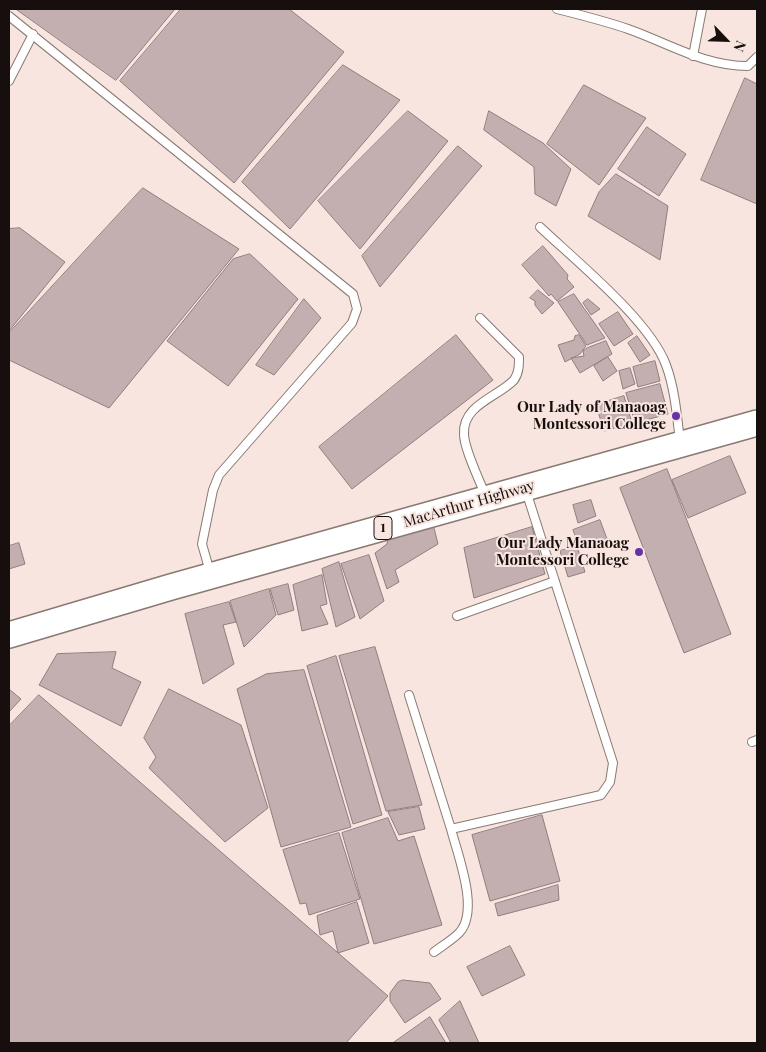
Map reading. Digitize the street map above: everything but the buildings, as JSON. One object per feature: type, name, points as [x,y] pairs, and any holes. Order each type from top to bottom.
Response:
[{"type":"highway","name":"MacArthur Highway","points":[[9,635],[525,487],[757,423]]},
{"type":"lane","points":[[557,9],[628,29],[693,56],[726,66],[748,66],[757,57]]},
{"type":"lane","points":[[693,56],[702,9]]},
{"type":"lane","points":[[9,16],[352,294],[357,309],[352,323],[219,475],[213,490],[202,544],[211,576]]},
{"type":"lane","points":[[9,80],[33,34]]},
{"type":"lane","points":[[540,227],[630,312],[649,335],[666,365],[677,416],[680,444]]},
{"type":"lane","points":[[480,318],[518,357],[519,369],[514,379],[478,406],[464,422],[464,436],[487,498]]},
{"type":"lane","points":[[451,829],[601,796],[610,782],[614,763],[525,487]]},
{"type":"lane","points":[[457,616],[555,581]]},
{"type":"lane","points":[[409,695],[451,829],[469,904],[467,919],[460,932],[434,952]]},
{"type":"place","name":"Our Lady of Manaoag Montessori College","points":[[676,416]]},
{"type":"place","name":"Our Lady Manaoag Montessori College","points":[[639,552]]}]
